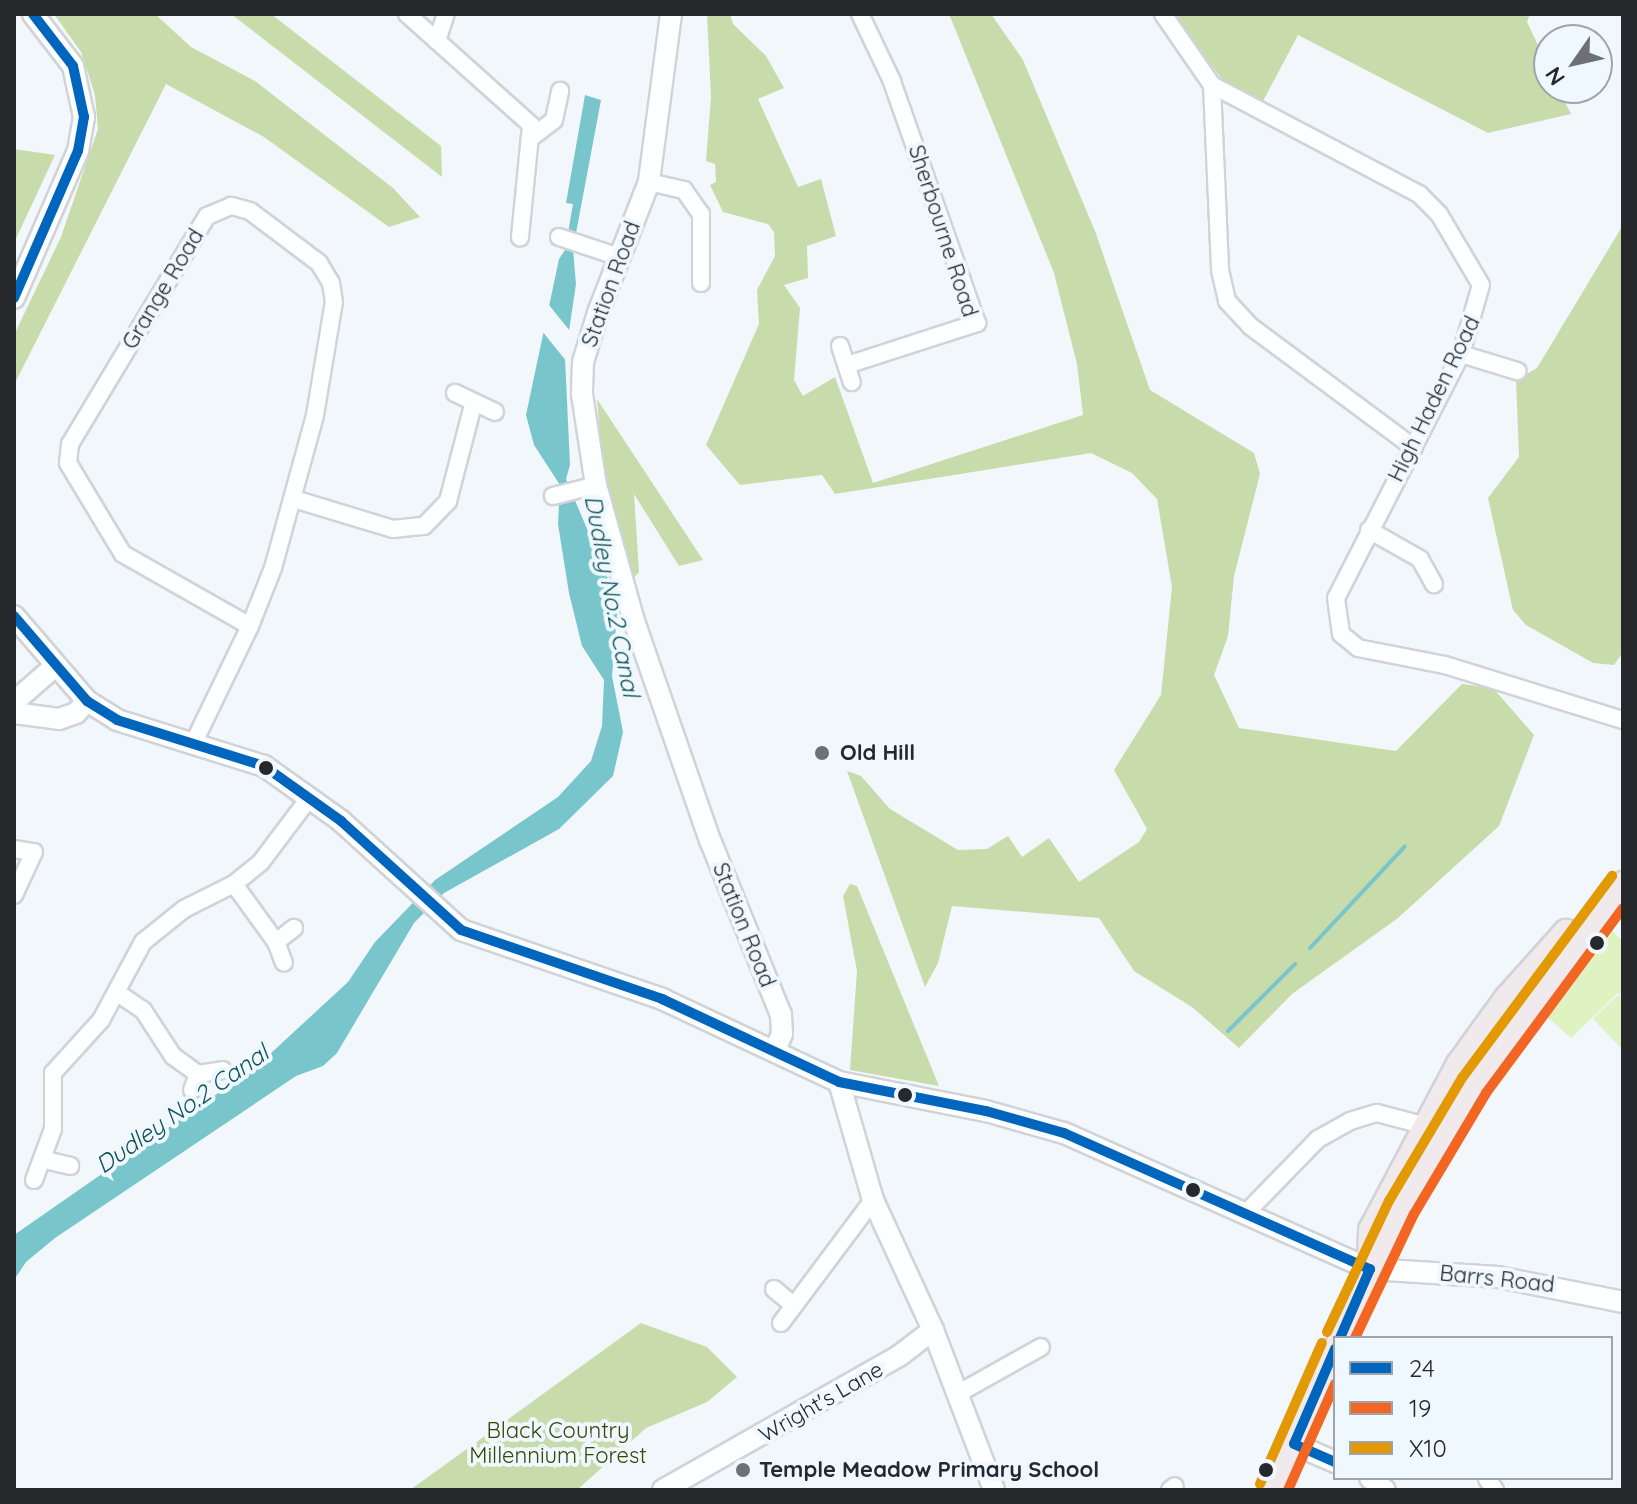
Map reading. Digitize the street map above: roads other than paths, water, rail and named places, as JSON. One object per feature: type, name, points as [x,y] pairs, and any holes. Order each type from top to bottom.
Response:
[{"type":"main road","points":[[1370,1269],[1371,1230],[1422,1125],[1507,998],[1623,866]]},
{"type":"main road","points":[[1341,1336],[1370,1269],[1474,1085],[1623,884]]},
{"type":"main road","points":[[1273,1490],[1333,1354]]},
{"type":"street","points":[[14,298],[78,151],[84,117],[73,66],[33,14]]},
{"type":"street","points":[[407,14],[521,114],[533,136],[520,237]]},
{"type":"street","points":[[437,41],[446,14]]},
{"type":"street","name":"Station Road","points":[[671,14],[649,182],[583,362],[582,394],[590,487],[652,677],[710,840],[781,1015],[782,1034],[775,1050]]},
{"type":"street","name":"Sherbourne Road","points":[[847,365],[977,323],[892,81],[860,14]]},
{"type":"street","name":"High Haden Road","points":[[1163,14],[1212,85],[1429,203],[1481,285],[1461,354],[1336,598],[1336,624],[1350,643],[1445,665],[1623,720]]},
{"type":"street","points":[[1212,85],[1220,270],[1227,301],[1250,326],[1414,448]]},
{"type":"street","points":[[533,136],[554,120],[560,91]]},
{"type":"street","points":[[649,182],[684,190],[701,214],[701,283]]},
{"type":"street","name":"Grange Road","points":[[194,742],[250,626],[294,499],[328,352],[331,283],[319,263],[250,211],[218,209],[207,216],[70,444],[68,463],[123,554],[250,626]]},
{"type":"street","points":[[559,237],[585,242],[619,257]]},
{"type":"street","points":[[840,346],[852,382]]},
{"type":"street","points":[[1461,354],[1517,371]]},
{"type":"street","points":[[455,393],[473,405],[495,412]]},
{"type":"street","points":[[294,499],[393,529],[424,526],[448,501],[473,405]]},
{"type":"street","points":[[553,496],[590,487]]},
{"type":"street","points":[[1369,530],[1420,559],[1434,584]]},
{"type":"street","name":"Barrs Road","points":[[14,616],[53,668],[87,701],[117,720],[264,766],[310,797],[445,920],[471,935],[662,999],[839,1082],[986,1111],[1064,1133],[1370,1269],[1513,1279],[1623,1302]]},
{"type":"street","points":[[14,702],[53,668]]},
{"type":"street","points":[[14,713],[59,719],[76,713],[87,701]]},
{"type":"street","points":[[34,1180],[45,1160],[53,1129],[53,1073],[119,994],[143,942],[184,909],[234,884],[261,862],[310,797]]},
{"type":"street","points":[[14,849],[34,852],[14,895]]},
{"type":"street","points":[[234,884],[276,942],[284,963]]},
{"type":"street","points":[[276,942],[294,928]]},
{"type":"street","points":[[119,994],[150,1018],[173,1056],[198,1074],[223,1070]]},
{"type":"street","points":[[192,1090],[198,1074]]},
{"type":"street","points":[[839,1082],[873,1200],[933,1330],[994,1490]]},
{"type":"street","points":[[1245,1214],[1318,1139],[1350,1121],[1377,1113],[1422,1125]]},
{"type":"street","points":[[45,1160],[70,1166]]},
{"type":"street","points":[[781,1323],[873,1200]]},
{"type":"street","points":[[774,1289],[794,1306]]},
{"type":"street","name":"Wright's Lane","points":[[663,1490],[899,1356],[933,1330]]},
{"type":"street","points":[[957,1394],[1041,1347]]},
{"type":"street","points":[[1294,1444],[1333,1461]]},
{"type":"water","name":"Dudley No.2 Canal","points":[[585,95],[601,100],[573,249],[576,284],[565,358],[570,465],[566,479],[618,602],[612,676],[623,732],[613,776],[559,829],[444,893],[414,923],[337,1053],[323,1066],[296,1076],[55,1238],[26,1262],[14,1280],[14,1235],[257,1066],[348,982],[375,942],[435,880],[558,797],[591,761],[602,726],[604,680],[582,646],[569,593],[558,524],[560,485],[534,445],[526,415],[559,259],[565,250],[573,204],[566,203]]},
{"type":"waterway","points":[[1310,948],[1405,846]]},
{"type":"waterway","points":[[1228,1031],[1295,964]]},
{"type":"place","name":"Old Hill","points":[[822,753]]},
{"type":"place","name":"Temple Meadow Primary School","points":[[743,1470]]},
{"type":"park label","name":"Black Country Millennium Forest","points":[[558,1442]]}]
